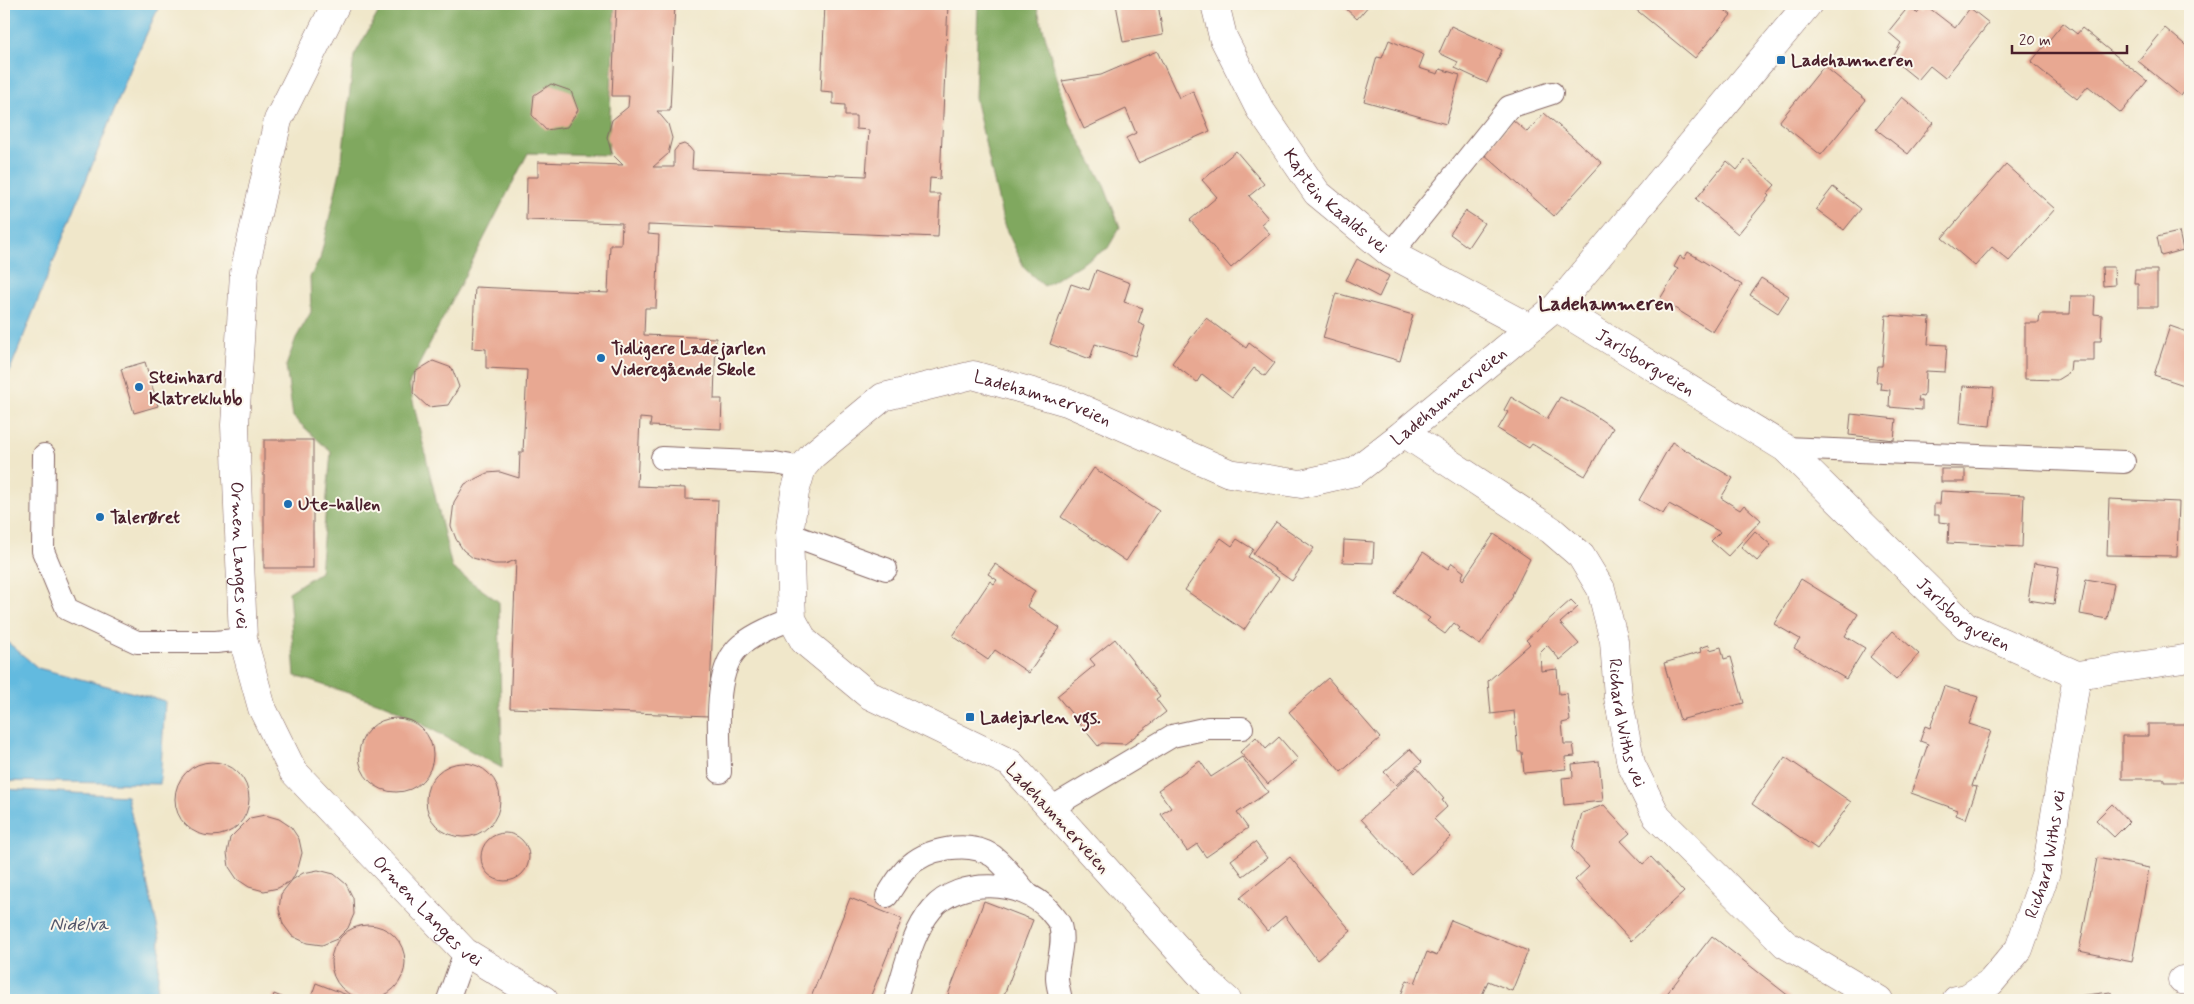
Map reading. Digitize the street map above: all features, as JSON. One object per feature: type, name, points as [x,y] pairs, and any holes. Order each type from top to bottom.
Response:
[{"type":"street","name":"Ormen Langes vei","points":[[336,4],[278,120],[244,273],[235,425],[243,640],[262,708],[293,771],[465,952],[544,1000]]},
{"type":"street","name":"Kaptein Kaalds vei","points":[[1215,4],[1223,37],[1260,108],[1317,193],[1391,254],[1530,328]]},
{"type":"street","name":"Ladehammerveien","points":[[1227,1000],[1210,985],[1010,763],[869,695],[804,641],[792,619],[789,534],[795,492],[802,468],[813,455],[883,397],[973,375],[1067,402],[1229,473],[1301,484],[1354,472],[1556,307],[1808,4]]},
{"type":"street","name":"Jarlsborgveien","points":[[1556,307],[1785,448],[1966,626],[2078,675]]},
{"type":"street","name":"Richard Withs vei","points":[[1404,433],[1551,530],[1581,556],[1601,589],[1614,641],[1618,697],[1631,764],[1657,817],[1785,944],[1879,1000]]},
{"type":"street","points":[[2078,675],[2190,658]]},
{"type":"street","name":"Richard Withs vei","points":[[1956,1000],[1967,998],[1991,982],[2019,949],[2046,872],[2078,675]]},
{"type":"lane","points":[[1391,254],[1509,107],[1552,93]]},
{"type":"lane","name":"Jarlsborgveien","points":[[1785,448],[2124,462]]},
{"type":"lane","points":[[44,455],[43,551],[67,608],[137,642],[243,640]]},
{"type":"lane","points":[[662,458],[775,463],[802,468]]},
{"type":"lane","points":[[789,534],[886,569]]},
{"type":"lane","points":[[720,772],[720,714],[725,668],[739,646],[763,630],[792,619]]},
{"type":"lane","points":[[1051,808],[1172,736],[1208,728],[1242,728]]},
{"type":"lane","points":[[887,896],[907,868],[926,855],[950,848],[973,850],[992,855],[1027,893],[1041,902],[1060,925],[1061,949],[1057,978],[1062,1000]]},
{"type":"lane","points":[[895,1000],[918,930],[933,908],[952,896],[974,887],[995,887],[1027,893]]},
{"type":"lane","points":[[448,1000],[465,952]]},
{"type":"green space","points":[[383,4],[615,4],[608,155],[528,153],[409,384],[452,568],[499,602],[502,768],[389,706],[295,676],[289,592],[320,572],[331,452],[293,417],[286,366],[296,338],[311,312],[310,277],[320,259],[341,167],[354,56]]},
{"type":"green space","points":[[978,4],[1036,4],[1070,123],[1103,183],[1120,227],[1108,248],[1044,286],[1025,269],[1004,225],[975,98]]},
{"type":"water","points":[[4,4],[160,4],[131,68],[4,385]]},
{"type":"water","points":[[4,639],[38,668],[165,701],[160,784],[4,781]]},
{"type":"water","name":"Nidelva","points":[[4,789],[127,796],[160,938],[157,1000],[4,1000]]},
{"type":"building","name":"Tidligere Ladejarlen Videregående Skole","points":[[616,4],[675,4],[670,111],[657,111],[668,124],[672,138],[668,154],[653,167],[674,167],[674,151],[678,146],[684,144],[693,152],[692,169],[866,176],[869,130],[856,129],[856,116],[845,116],[845,105],[833,104],[833,92],[821,91],[825,4],[948,4],[940,179],[930,178],[929,194],[940,194],[938,237],[648,225],[648,234],[659,235],[656,308],[645,308],[644,335],[716,338],[714,399],[722,399],[721,429],[650,426],[651,419],[640,418],[637,486],[685,488],[685,499],[718,500],[709,716],[510,708],[516,560],[505,564],[494,564],[473,558],[463,550],[451,526],[454,502],[465,484],[487,473],[500,472],[519,478],[520,452],[523,452],[527,370],[486,368],[486,349],[472,348],[475,287],[608,293],[610,245],[621,245],[622,223],[526,220],[527,177],[538,177],[538,162],[623,165],[612,154],[607,137],[612,120],[628,107],[629,96],[612,96]]},
{"type":"building","points":[[1116,4],[1158,4],[1163,35],[1123,42]]},
{"type":"building","points":[[1347,4],[1370,4],[1357,19],[1344,7]]},
{"type":"building","points":[[1637,4],[1717,4],[1731,15],[1695,58],[1634,8]]},
{"type":"building","points":[[1924,4],[1955,28],[1970,8],[1989,23],[1945,78],[1930,66],[1918,80],[1892,59],[1901,43],[1888,32],[1909,6],[1917,13]]},
{"type":"building","points":[[2063,23],[2077,34],[2082,28],[2147,81],[2121,113],[2088,86],[2077,99],[2031,62]]},
{"type":"building","points":[[1451,26],[1502,50],[1487,83],[1455,68],[1458,62],[1439,53]]},
{"type":"building","points":[[2165,28],[2190,49],[2190,84],[2181,96],[2138,61]]},
{"type":"building","points":[[1389,40],[1424,55],[1419,68],[1438,74],[1440,69],[1460,75],[1446,124],[1364,101],[1377,57],[1382,58]]},
{"type":"building","points":[[1157,51],[1179,98],[1193,91],[1210,131],[1138,163],[1126,138],[1136,133],[1126,109],[1084,129],[1062,81],[1101,75]]},
{"type":"building","points":[[1824,66],[1866,100],[1821,155],[1779,122]]},
{"type":"building","points":[[551,84],[571,91],[578,110],[567,127],[546,130],[532,115],[534,95]]},
{"type":"building","points":[[1902,97],[1933,123],[1908,154],[1876,129]]},
{"type":"building","points":[[1544,113],[1602,163],[1554,216],[1484,154],[1513,120],[1527,132]]},
{"type":"building","points":[[1236,151],[1264,184],[1249,196],[1268,218],[1261,224],[1270,234],[1231,268],[1190,220],[1217,197],[1202,180]]},
{"type":"building","points":[[1746,159],[1775,185],[1767,194],[1769,196],[1738,234],[1696,199],[1727,161],[1737,170]]},
{"type":"building","points":[[2006,165],[2055,209],[2009,261],[1992,247],[1975,266],[1942,238]]},
{"type":"building","points":[[1833,187],[1861,209],[1844,230],[1816,209]]},
{"type":"building","points":[[1466,211],[1484,223],[1468,247],[1450,234]]},
{"type":"building","points":[[2179,232],[2183,250],[2161,256],[2157,237]]},
{"type":"building","points":[[1688,252],[1742,285],[1713,332],[1660,299],[1678,269],[1674,267],[1680,256],[1684,259]]},
{"type":"building","points":[[1357,259],[1389,276],[1379,297],[1346,280]]},
{"type":"building","points":[[2102,267],[2114,267],[2115,285],[2103,286]]},
{"type":"building","points":[[1096,270],[1130,283],[1124,302],[1143,308],[1138,323],[1145,326],[1135,356],[1095,344],[1090,359],[1050,344],[1071,284],[1089,290]]},
{"type":"building","points":[[2135,270],[2157,270],[2157,307],[2138,307],[2138,283],[2134,283]]},
{"type":"building","points":[[1761,278],[1789,296],[1778,313],[1750,295]]},
{"type":"building","points":[[1336,293],[1413,315],[1400,361],[1323,338]]},
{"type":"building","points":[[2071,296],[2095,296],[2094,314],[2102,315],[2101,341],[2094,341],[2094,361],[2071,361],[2070,372],[2057,380],[2025,379],[2025,323],[2039,323],[2040,314],[2070,314]]},
{"type":"building","points":[[1886,315],[1930,318],[1928,344],[1947,345],[1945,372],[1926,371],[1925,393],[1923,397],[1919,396],[1918,401],[1922,401],[1922,410],[1889,407],[1890,390],[1880,389],[1881,382],[1876,382],[1878,366],[1882,366]]},
{"type":"building","points":[[1206,318],[1246,348],[1249,343],[1275,363],[1265,376],[1254,368],[1232,397],[1202,374],[1197,382],[1172,363]]},
{"type":"building","points":[[2170,326],[2190,333],[2190,387],[2154,375]]},
{"type":"building","points":[[433,361],[452,368],[459,387],[448,405],[428,407],[413,393],[415,372]]},
{"type":"building","name":"Steinhard Klatreklubb","points":[[145,362],[158,406],[134,413],[121,369]]},
{"type":"building","points":[[1963,386],[1994,388],[1990,426],[1960,423]]},
{"type":"building","points":[[1511,397],[1547,419],[1560,397],[1588,411],[1613,428],[1585,476],[1532,444],[1529,448],[1498,429],[1508,412],[1504,410]]},
{"type":"building","points":[[1851,414],[1896,419],[1894,440],[1849,435]]},
{"type":"building","name":"Ute-hallen","points":[[264,440],[313,440],[313,568],[264,568]]},
{"type":"building","points":[[1672,442],[1733,478],[1721,498],[1740,510],[1744,505],[1761,520],[1728,556],[1711,541],[1720,532],[1669,504],[1663,514],[1639,500]]},
{"type":"building","points":[[1094,468],[1159,511],[1126,561],[1061,517]]},
{"type":"building","points":[[1941,469],[1965,469],[1965,482],[1941,482]]},
{"type":"building","points":[[1941,491],[2024,495],[2022,547],[1948,543],[1949,523],[1939,522],[1939,515],[1934,515],[1934,504],[1940,504]]},
{"type":"building","points":[[2109,499],[2179,502],[2177,556],[2107,555]]},
{"type":"building","points":[[1276,522],[1314,548],[1292,581],[1253,554]]},
{"type":"building","points":[[1755,531],[1771,545],[1757,561],[1741,547]]},
{"type":"building","points":[[1494,534],[1530,559],[1513,596],[1480,645],[1458,630],[1460,628],[1454,623],[1445,634],[1427,621],[1430,618],[1395,594],[1423,552],[1448,569],[1452,563],[1464,572],[1461,578],[1463,580]]},
{"type":"building","points":[[1221,538],[1232,546],[1237,539],[1253,549],[1248,557],[1279,578],[1244,630],[1185,590]]},
{"type":"building","points":[[1344,540],[1374,542],[1373,563],[1343,562]]},
{"type":"building","points":[[2034,563],[2059,567],[2054,604],[2028,600]]},
{"type":"building","points":[[995,564],[1035,591],[1027,606],[1060,628],[1029,673],[995,650],[988,660],[953,636],[990,581],[994,584],[997,580],[988,574]]},
{"type":"building","points":[[1801,579],[1858,614],[1845,636],[1865,648],[1846,679],[1794,648],[1800,639],[1774,624]]},
{"type":"building","points":[[2086,579],[2114,584],[2107,619],[2080,614]]},
{"type":"building","points":[[1571,600],[1578,607],[1560,623],[1579,644],[1560,660],[1547,645],[1540,652],[1541,671],[1557,669],[1559,694],[1567,693],[1570,721],[1562,723],[1564,744],[1573,744],[1575,756],[1565,757],[1566,769],[1524,773],[1522,752],[1518,752],[1514,711],[1491,714],[1488,681],[1530,644],[1526,640]]},
{"type":"building","points":[[1893,631],[1919,654],[1896,680],[1870,657]]},
{"type":"building","points":[[1115,639],[1160,696],[1156,699],[1166,712],[1125,744],[1102,743],[1098,746],[1057,696],[1095,665],[1090,659]]},
{"type":"building","points":[[1709,645],[1710,650],[1721,647],[1724,659],[1731,657],[1744,703],[1680,720],[1664,663],[1701,652],[1700,648]]},
{"type":"building","points":[[1328,678],[1380,738],[1341,772],[1289,712]]},
{"type":"building","points":[[1944,686],[1978,697],[1969,724],[1991,731],[1972,786],[1977,787],[1966,819],[1956,815],[1958,810],[1911,793],[1928,744],[1920,741],[1925,726],[1930,728]]},
{"type":"building","points":[[396,718],[417,724],[427,734],[433,755],[427,776],[417,786],[396,792],[375,786],[365,776],[359,755],[365,734],[375,724]]},
{"type":"building","points":[[2148,724],[2190,724],[2190,779],[2186,779],[2186,782],[2164,782],[2164,779],[2122,779],[2122,736],[2148,736]]},
{"type":"building","points":[[1256,737],[1266,749],[1279,737],[1298,759],[1268,784],[1240,752]]},
{"type":"building","points":[[1410,749],[1422,762],[1396,785],[1384,772]]},
{"type":"building","points":[[1242,757],[1268,792],[1237,813],[1248,828],[1206,857],[1197,844],[1187,851],[1161,814],[1171,808],[1158,790],[1200,761],[1211,777]]},
{"type":"building","points":[[1785,757],[1851,802],[1817,849],[1752,804]]},
{"type":"building","points":[[1599,761],[1603,801],[1564,805],[1562,778],[1573,777],[1572,764]]},
{"type":"building","points":[[212,762],[233,768],[243,778],[249,799],[243,820],[233,830],[212,836],[191,830],[181,820],[175,799],[181,778],[191,768]]},
{"type":"building","points":[[463,763],[477,766],[489,774],[497,786],[500,800],[497,814],[489,826],[477,834],[463,837],[449,834],[437,826],[429,814],[426,800],[429,786],[437,774],[449,766]]},
{"type":"building","points":[[1417,768],[1444,799],[1442,800],[1447,807],[1434,819],[1451,837],[1411,874],[1361,819]]},
{"type":"building","points":[[2112,804],[2129,822],[2114,837],[2096,820]]},
{"type":"building","points":[[1604,805],[1630,833],[1621,841],[1643,864],[1651,857],[1684,892],[1631,941],[1575,880],[1589,867],[1572,849],[1582,813]]},
{"type":"building","points":[[265,815],[279,819],[291,827],[299,839],[302,853],[292,880],[278,888],[264,891],[249,887],[237,879],[229,867],[227,853],[230,838],[250,818]]},
{"type":"building","points":[[500,833],[510,833],[522,840],[529,852],[529,862],[522,874],[510,881],[500,881],[492,877],[485,870],[481,862],[481,852],[485,844],[492,837]]},
{"type":"building","points":[[1255,842],[1267,858],[1243,876],[1231,860]]},
{"type":"building","points":[[1290,857],[1351,931],[1317,960],[1285,916],[1267,931],[1240,898]]},
{"type":"building","points":[[2097,858],[2149,868],[2132,962],[2079,951]]},
{"type":"building","points":[[318,870],[334,874],[346,884],[353,898],[354,914],[348,928],[337,939],[322,945],[307,943],[292,936],[283,924],[279,909],[281,894],[292,880],[303,873]]},
{"type":"building","points":[[850,898],[902,919],[869,1000],[810,1000]]},
{"type":"building","points":[[984,901],[1033,920],[1002,1000],[946,1000]]},
{"type":"building","points":[[1451,920],[1528,951],[1512,991],[1488,981],[1480,1000],[1464,998],[1463,1000],[1399,1000],[1407,980],[1415,983],[1427,952],[1437,956]]},
{"type":"building","points":[[368,925],[389,931],[399,941],[405,962],[399,983],[389,993],[368,999],[347,993],[337,983],[331,962],[337,941],[347,931]]},
{"type":"building","points":[[1712,936],[1790,997],[1788,1000],[1662,1000]]},
{"type":"building","points":[[316,983],[360,1000],[310,1000]]},
{"type":"building","points":[[2111,992],[2112,1000],[2069,1000],[2069,997]]},
{"type":"building","points":[[274,994],[289,1000],[272,1000]]},
{"type":"place","name":"Ladehammeren","points":[[1781,60]]},
{"type":"place","name":"Tidligere Ladejarlen Videregående Skole","points":[[601,358]]},
{"type":"place","name":"Steinhard Klatreklubb","points":[[139,387]]},
{"type":"place","name":"Ute-hallen","points":[[288,504]]},
{"type":"place","name":"Talerøret","points":[[100,517]]},
{"type":"place","name":"Ladejarlen vgs.","points":[[970,717]]},
{"type":"district","name":"Ladehammeren","points":[[1606,303]]}]
